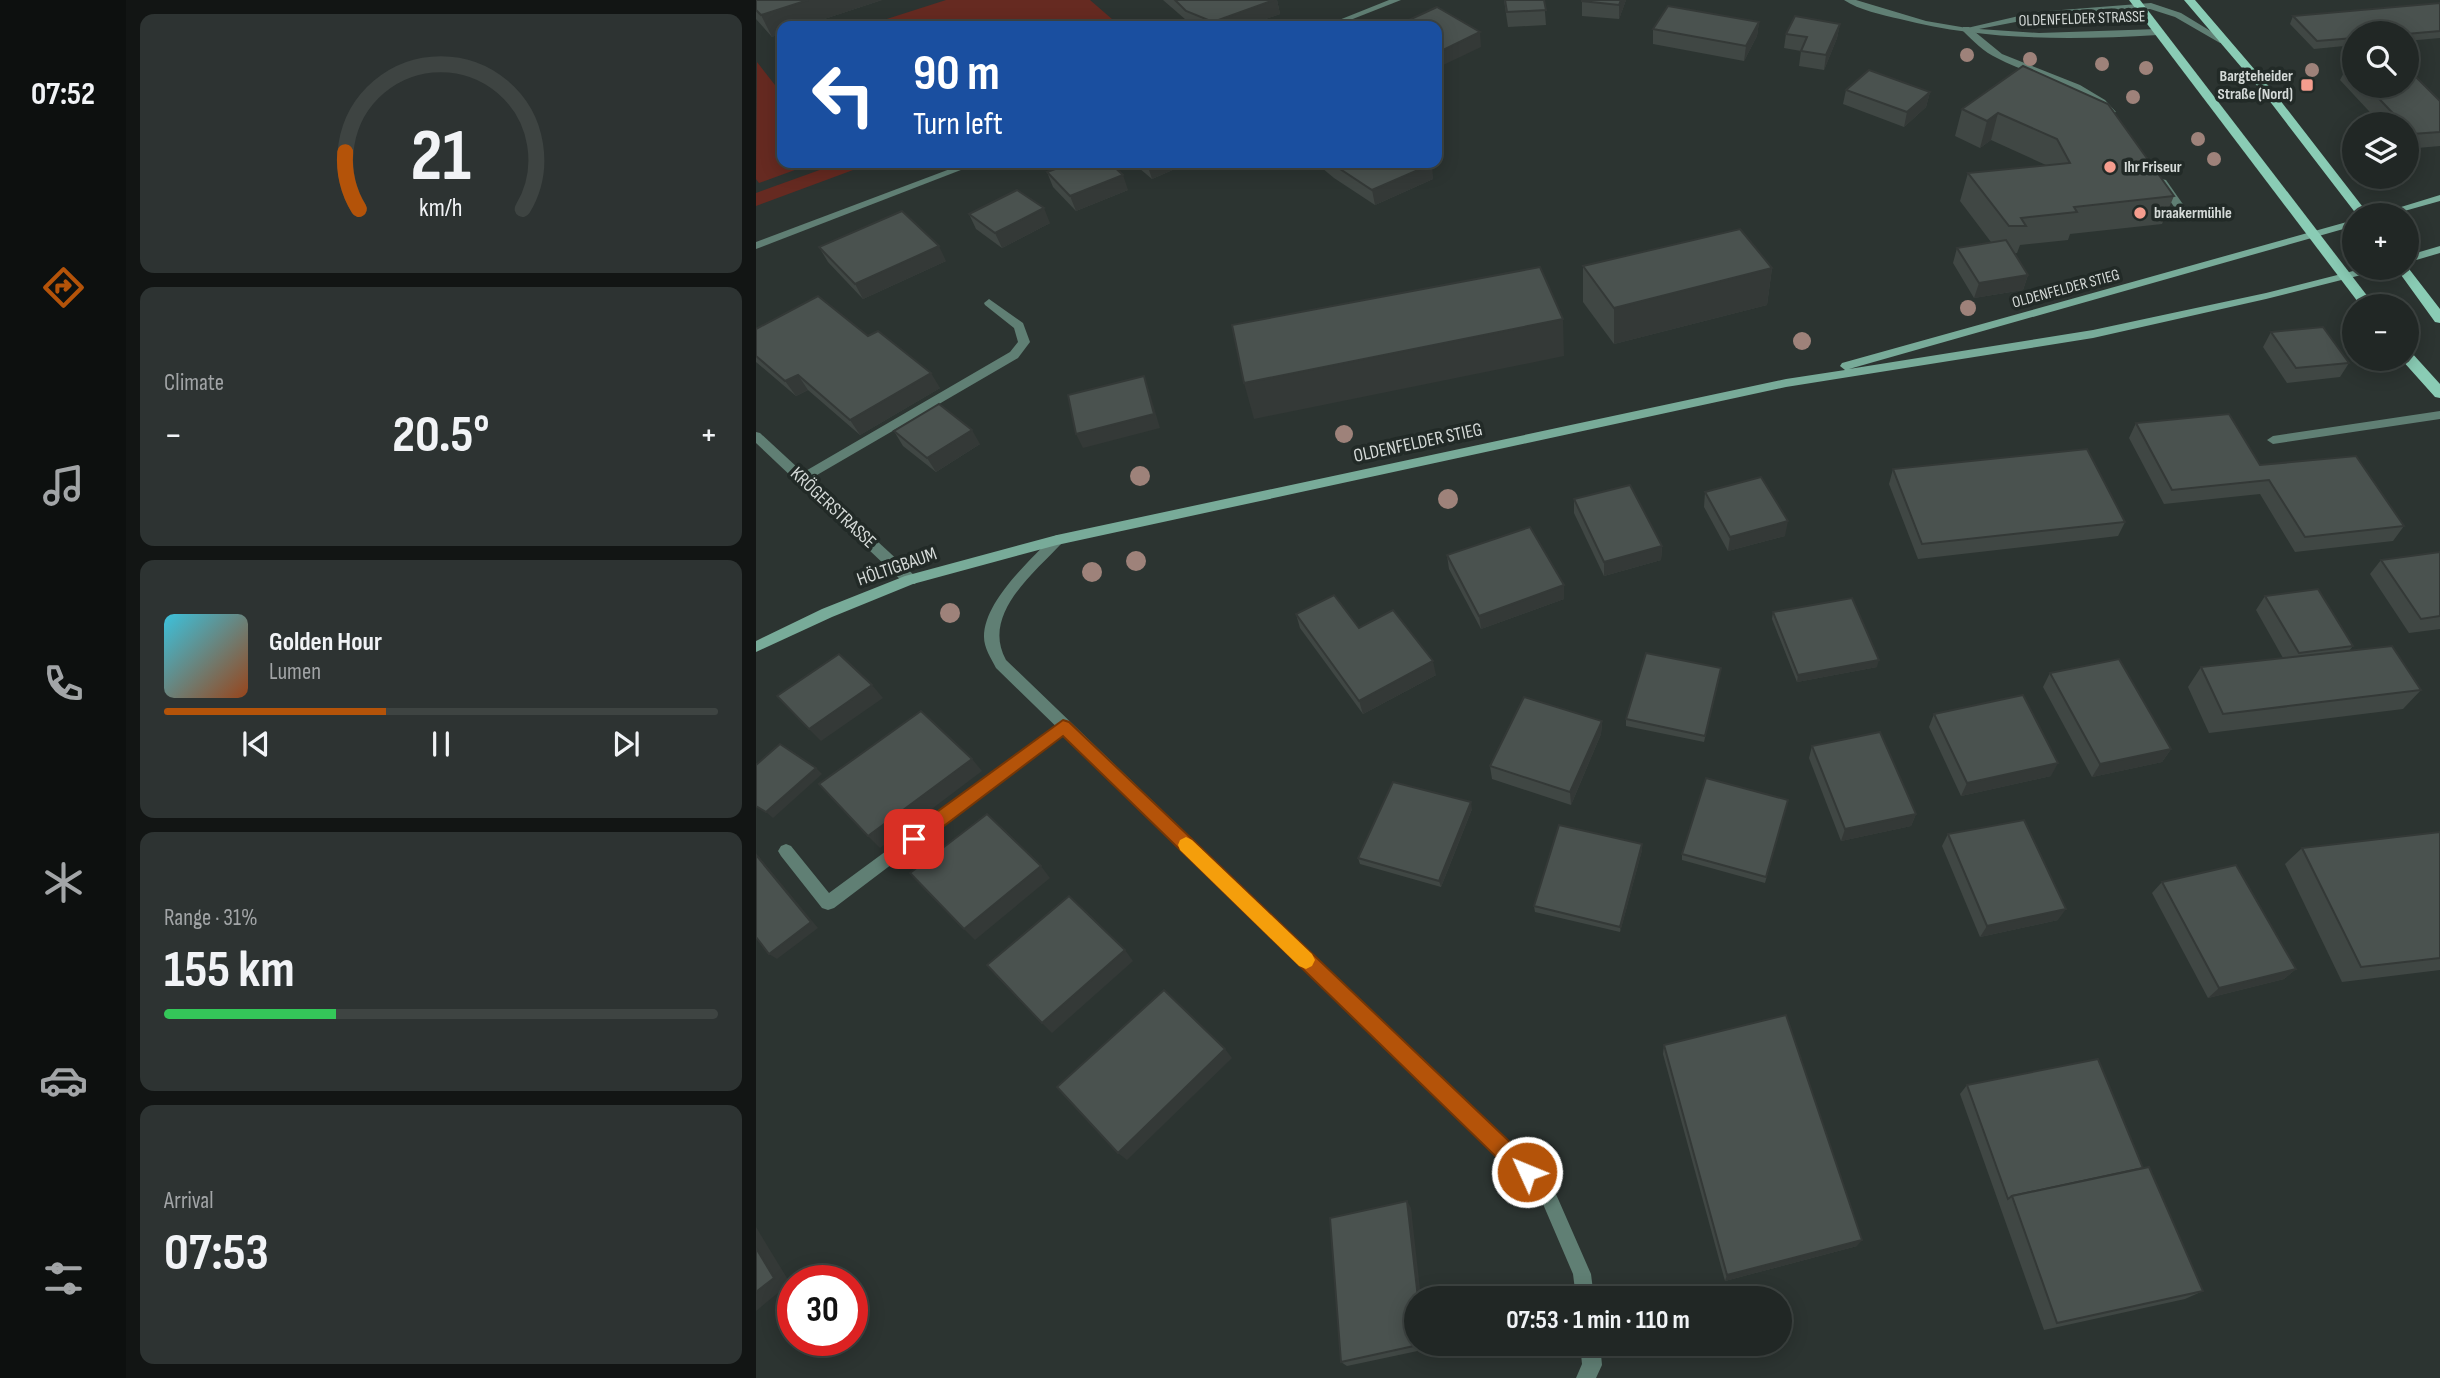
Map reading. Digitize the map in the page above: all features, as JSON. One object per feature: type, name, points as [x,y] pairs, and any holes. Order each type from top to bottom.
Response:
[{"type":"main road","points":[[2189,0],[2269,93],[2354,203]]},
{"type":"main road","points":[[2136,3],[2342,272]]},
{"type":"main road","points":[[2419,204],[2440,198]]},
{"type":"main road","name":"OLDENFELDER STIEG","points":[[1786,383],[2342,227]]},
{"type":"main road","points":[[2419,256],[2440,249]]},
{"type":"main road","name":"OLDENFELDER STIEG","points":[[1057,540],[1786,383],[2093,334],[2342,277]]},
{"type":"main road","points":[[2348,280],[2359,294]]},
{"type":"main road","points":[[2412,280],[2440,319]]},
{"type":"main road","points":[[2419,370],[2440,393]]},
{"type":"main road","name":"HÖLTIGBAUM","points":[[756,647],[827,613],[910,580],[1057,540]]},
{"type":"street","points":[[1341,21],[1397,0]]},
{"type":"street","name":"OLDENFELDER STRASSE","points":[[1847,0],[1910,21],[2004,37],[2053,38],[2158,32]]},
{"type":"street","name":"OLDENFELDER STRASSE","points":[[1966,29],[2036,15],[2136,3],[2166,10],[2223,41]]},
{"type":"street","points":[[1966,29],[1987,49],[2006,60],[2093,94],[2118,121]]},
{"type":"street","points":[[756,246],[961,168]]},
{"type":"street","points":[[2154,171],[2183,212]]},
{"type":"street","points":[[801,479],[1014,355],[1024,342],[1018,326],[989,303]]},
{"type":"street","points":[[2273,440],[2440,415]]},
{"type":"street","name":"KRÖGERSTRASSE","points":[[756,436],[910,580]]},
{"type":"street","points":[[1057,540],[1012,590],[993,625],[992,645],[1001,664],[1063,727],[1546,1191],[1583,1274],[1584,1286]]},
{"type":"street","points":[[786,851],[828,903],[1063,727]]},
{"type":"street","points":[[1586,1378],[1592,1364],[1591,1356]]},
{"type":"shaded area","points":[[946,0],[1090,0],[1114,21],[881,21]]},
{"type":"shaded area","points":[[757,62],[777,88],[777,168],[800,168],[759,183],[756,179]]},
{"type":"shaded area","points":[[825,168],[859,168],[756,206],[756,193]]},
{"type":"building","points":[[756,0],[808,0],[761,15],[756,10]]},
{"type":"building","points":[[1175,0],[1274,0],[1216,21],[1186,11]]},
{"type":"building","points":[[1505,0],[1544,0],[1546,10],[1507,12]]},
{"type":"building","points":[[1582,0],[1621,0],[1619,5]]},
{"type":"building","points":[[2440,3],[2440,31],[2419,33],[2419,21],[2342,21],[2342,39],[2317,41],[2293,16]]},
{"type":"building","points":[[1668,6],[1759,22],[1746,46],[1653,29]]},
{"type":"building","points":[[1437,7],[1480,32],[1442,51],[1442,21],[1407,21]]},
{"type":"building","points":[[1795,16],[1840,24],[1826,55],[1801,51],[1807,37],[1786,34]]},
{"type":"building","points":[[2023,66],[2108,104],[2174,196],[2074,207],[2077,212],[2021,218],[2026,226],[2009,226],[1968,173],[2070,163],[2057,139],[1998,113],[1987,121],[1962,109]]},
{"type":"building","points":[[1869,70],[1930,92],[1907,112],[1846,90]]},
{"type":"building","points":[[2419,80],[2440,101],[2440,132],[2419,134],[2419,112],[2392,112],[2378,98],[2419,98]]},
{"type":"building","points":[[1058,168],[1115,168],[1123,175],[1070,196],[1047,172]]},
{"type":"building","points":[[1339,168],[1423,168],[1372,190]]},
{"type":"building","points":[[1017,190],[1044,208],[995,233],[969,214]]},
{"type":"building","points":[[902,211],[939,246],[855,284],[819,247]]},
{"type":"building","points":[[1740,229],[1772,268],[1614,308],[1583,266]]},
{"type":"building","points":[[2006,240],[2028,275],[1979,283],[1957,248]]},
{"type":"building","points":[[1540,267],[1563,319],[1244,383],[1232,325]]},
{"type":"building","points":[[818,296],[868,336],[878,331],[931,373],[850,420],[798,375],[785,381],[756,356],[756,329]]},
{"type":"building","points":[[2323,327],[2342,353],[2342,364],[2296,368],[2271,332]]},
{"type":"building","points":[[1144,376],[1154,414],[1076,434],[1068,395]]},
{"type":"building","points":[[939,404],[972,430],[927,458],[894,431]]},
{"type":"building","points":[[2229,414],[2260,465],[2356,456],[2404,526],[2305,537],[2269,480],[2172,490],[2136,423]]},
{"type":"building","points":[[2087,449],[2125,522],[1922,544],[1893,469]]},
{"type":"building","points":[[1761,477],[1788,521],[1730,537],[1705,492]]},
{"type":"building","points":[[1630,485],[1662,546],[1604,562],[1574,499]]},
{"type":"building","points":[[1530,527],[1564,585],[1479,616],[1447,555]]},
{"type":"building","points":[[2440,552],[2440,616],[2421,619],[2381,560]]},
{"type":"building","points":[[2318,589],[2353,646],[2299,653],[2265,596]]},
{"type":"building","points":[[1334,595],[1359,628],[1393,610],[1433,661],[1359,701],[1296,614]]},
{"type":"building","points":[[1852,598],[1879,660],[1798,675],[1773,612]]},
{"type":"building","points":[[2392,646],[2421,690],[2223,714],[2201,667]]},
{"type":"building","points":[[1646,653],[1721,668],[1705,736],[1626,719]]},
{"type":"building","points":[[839,654],[872,685],[809,729],[777,696]]},
{"type":"building","points":[[2119,659],[2171,749],[2100,764],[2050,673]]},
{"type":"building","points":[[2023,695],[2058,763],[1967,783],[1934,714]]},
{"type":"building","points":[[1524,697],[1602,721],[1570,792],[1490,766]]},
{"type":"building","points":[[921,711],[972,759],[868,836],[819,784]]},
{"type":"building","points":[[1880,732],[1916,814],[1845,829],[1812,746]]},
{"type":"building","points":[[780,744],[816,768],[766,812],[756,806],[756,765]]},
{"type":"building","points":[[1706,778],[1788,800],[1766,877],[1682,854]]},
{"type":"building","points":[[1393,782],[1471,802],[1439,881],[1358,858]]},
{"type":"building","points":[[987,814],[1041,866],[964,929],[910,873]]},
{"type":"building","points":[[2024,820],[2066,909],[1987,926],[1948,834]]},
{"type":"building","points":[[1559,825],[1642,844],[1620,927],[1534,906]]},
{"type":"building","points":[[2440,832],[2440,958],[2361,967],[2302,848]]},
{"type":"building","points":[[756,855],[811,922],[769,954],[756,937]]},
{"type":"building","points":[[2236,865],[2296,969],[2219,988],[2162,882]]},
{"type":"building","points":[[1069,896],[1125,950],[1042,1023],[987,965]]},
{"type":"building","points":[[1164,990],[1225,1049],[1118,1153],[1057,1087]]},
{"type":"building","points":[[1786,1015],[1862,1240],[1727,1275],[1664,1045]]},
{"type":"building","points":[[2098,1059],[2143,1168],[2008,1199],[1967,1085]]},
{"type":"building","points":[[2149,1167],[2203,1291],[2057,1323],[2012,1196]]},
{"type":"building","points":[[1407,1201],[1417,1286],[1404,1286],[1404,1348],[1341,1362],[1330,1218]]},
{"type":"building","points":[[756,1248],[774,1278],[756,1292]]},
{"type":"slow traffic","points":[[1186,845],[1306,960]]},
{"type":"place","name":"Bargteheider Straße (Nord)","points":[[2307,85]]},
{"type":"place","name":"Ihr Friseur","points":[[2110,167]]},
{"type":"place","name":"braakermühle","points":[[2140,213]]},
{"type":"route","points":[[914,839],[1063,727],[1527,1172]]}]
